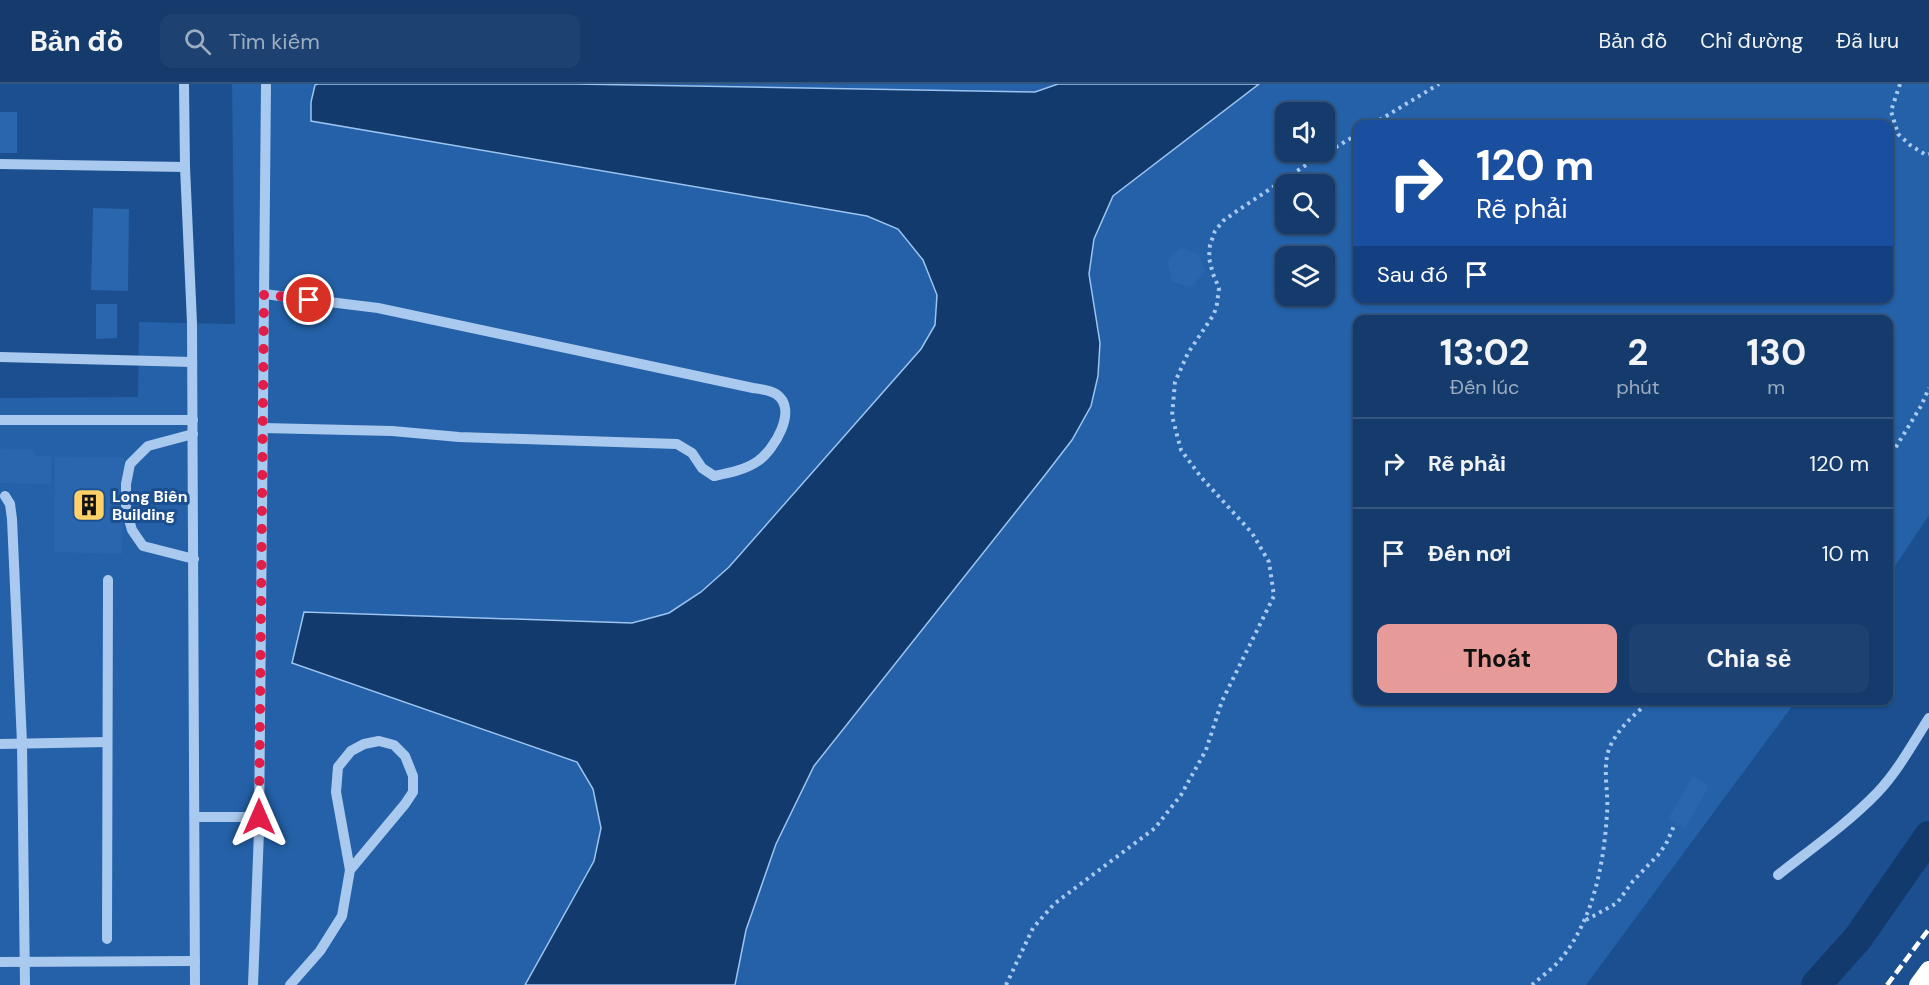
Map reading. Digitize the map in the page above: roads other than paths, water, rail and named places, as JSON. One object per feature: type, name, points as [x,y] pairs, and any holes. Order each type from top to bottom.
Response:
[{"type":"highway","points":[[1918,985],[1929,970]]},
{"type":"street","points":[[184,84],[192,323],[195,985]]},
{"type":"street","points":[[253,985],[259,817],[266,84]]},
{"type":"street","points":[[0,164],[185,167]]},
{"type":"street","points":[[262,428],[392,431],[459,437],[676,444],[692,453],[702,468],[714,476],[744,469],[759,461],[780,434],[785,419],[785,405],[776,393],[378,308],[264,294]]},
{"type":"street","points":[[0,357],[192,362]]},
{"type":"street","points":[[0,420],[193,420]]},
{"type":"street","points":[[193,434],[148,446],[130,464],[126,484],[126,509],[132,530],[143,546],[194,559]]},
{"type":"street","points":[[5,496],[10,504],[12,519],[22,743],[25,985]]},
{"type":"street","points":[[107,939],[108,580]]},
{"type":"street","points":[[1778,875],[1840,827],[1877,792],[1907,754],[1929,718]]},
{"type":"street","points":[[290,985],[320,951],[342,916],[350,870],[336,792],[338,767],[351,751],[364,744],[379,741],[394,745],[405,756],[413,776],[413,792],[399,813],[350,870]]},
{"type":"street","points":[[0,744],[107,742]]},
{"type":"street","points":[[195,817],[259,817]]},
{"type":"street","points":[[0,962],[195,962]]},
{"type":"waterway","points":[[1816,985],[1858,938],[1929,836]]},
{"type":"railway","points":[[1887,985],[1929,929]]},
{"type":"place","name":"Long Biên Building","points":[[89,505]]}]
